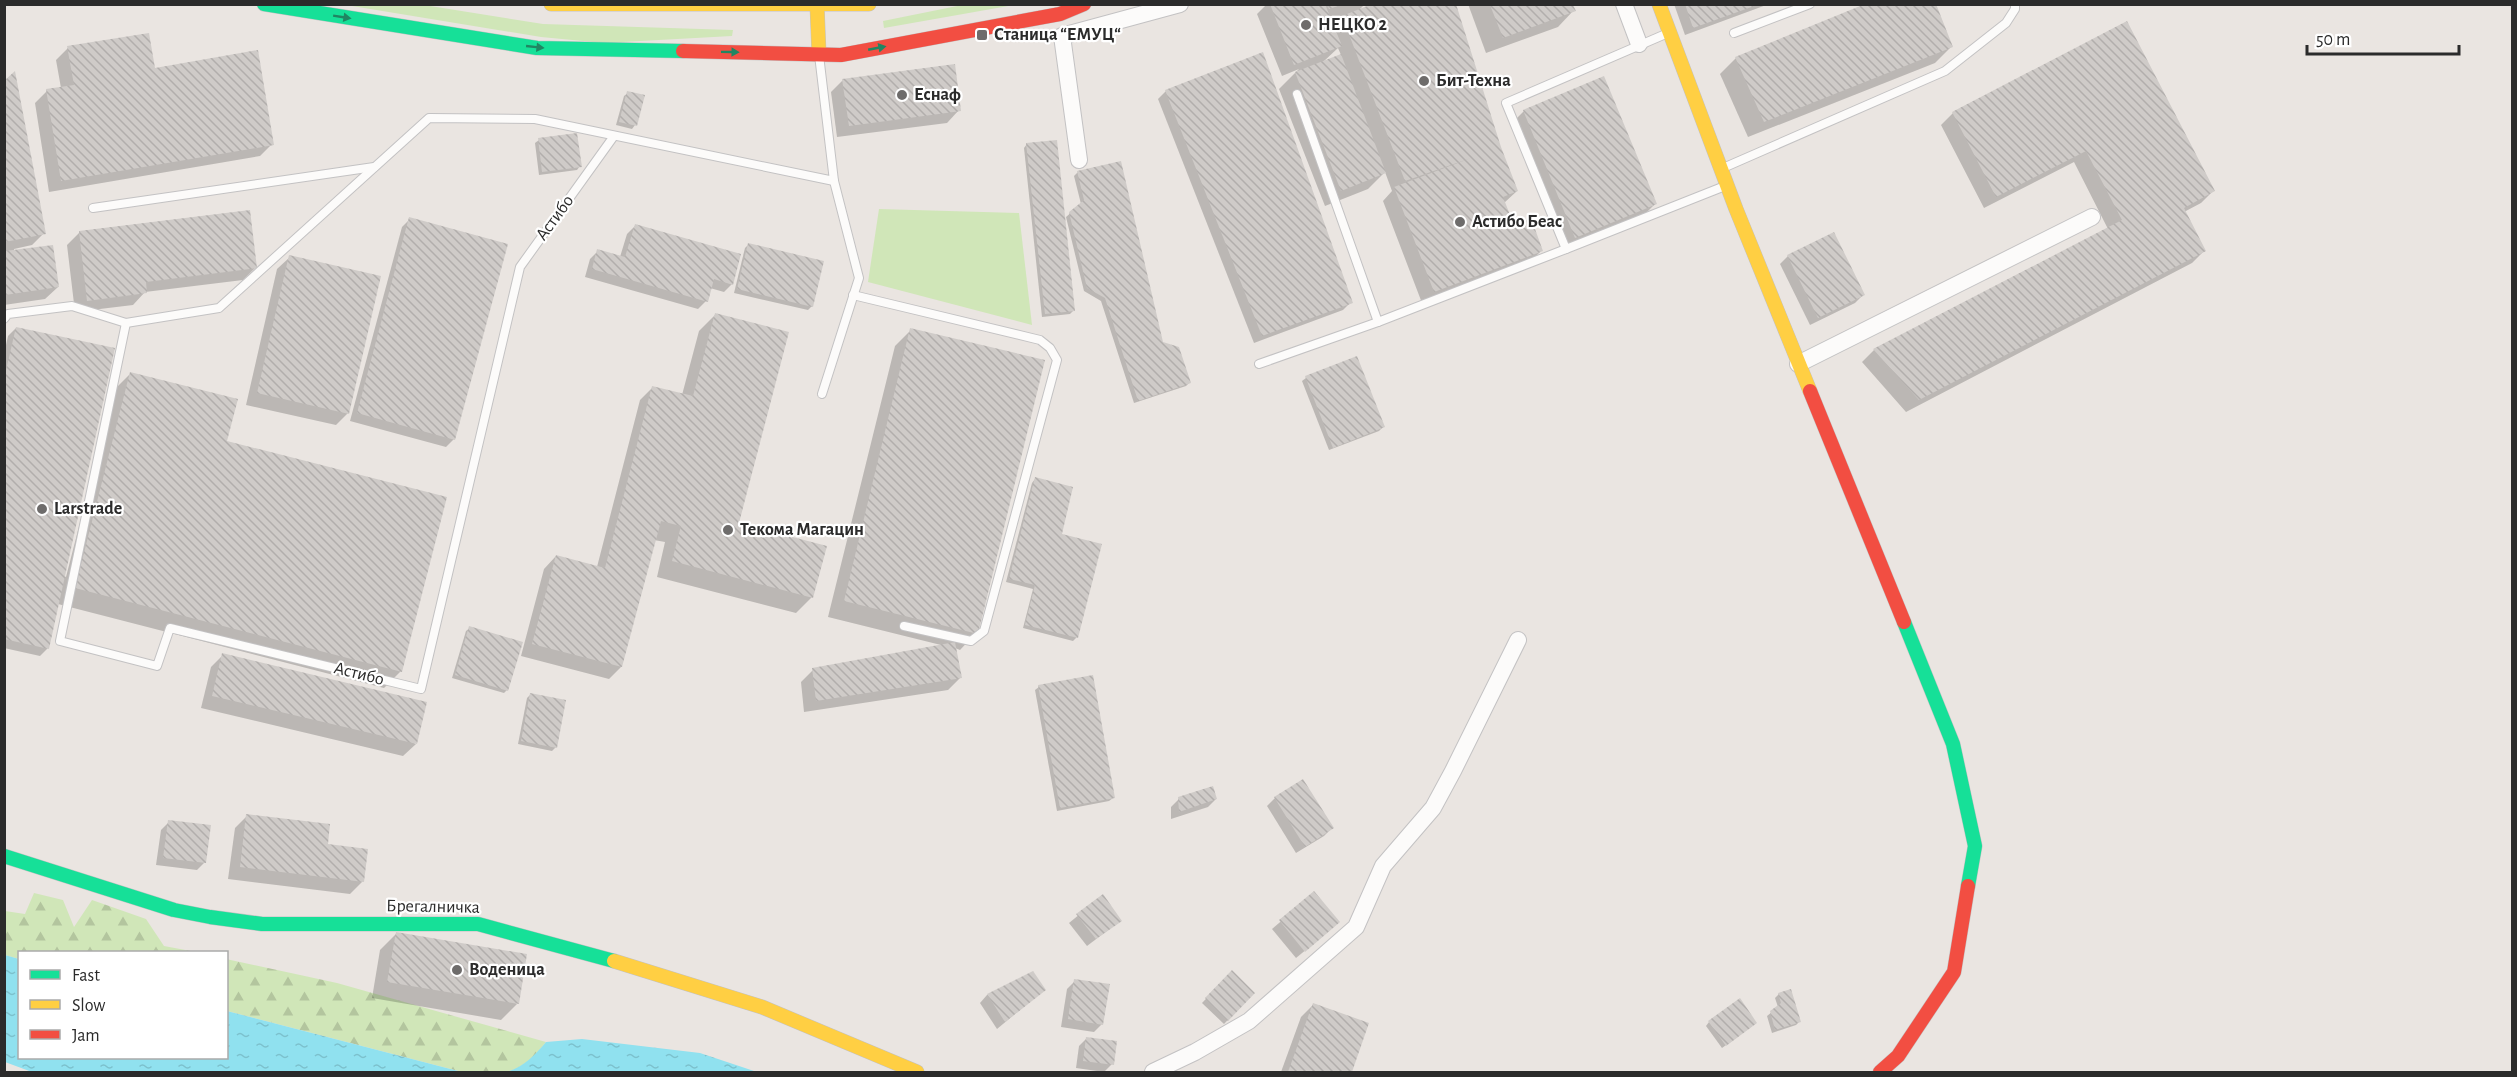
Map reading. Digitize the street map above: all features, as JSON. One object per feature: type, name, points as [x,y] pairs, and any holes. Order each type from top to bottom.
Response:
[{"type":"street","points":[[264,4],[537,48],[841,55],[1060,14],[1084,4]]},
{"type":"street","points":[[551,4],[869,4]]},
{"type":"street","points":[[1079,160],[1062,36],[1180,4]]},
{"type":"street","points":[[1624,4],[1639,44]]},
{"type":"street","points":[[1659,4],[1726,185],[1953,744],[1975,846],[1954,972],[1898,1056],[1880,1072]]},
{"type":"street","points":[[817,5],[819,54]]},
{"type":"street","points":[[1798,364],[2092,217]]},
{"type":"street","points":[[1153,1072],[1195,1052],[1249,1021],[1356,927],[1383,866],[1438,799],[1518,640]]},
{"type":"street","name":"Брегалничка","points":[[4,856],[174,910],[210,917],[262,924],[478,924],[495,928],[614,961],[761,1007],[832,1034],[868,1053],[916,1072]]},
{"type":"lane","points":[[1734,33],[1810,4]]},
{"type":"lane","points":[[1720,169],[1945,71],[2006,23],[2015,9],[2015,4]]},
{"type":"lane","points":[[1566,249],[1506,103],[1669,33]]},
{"type":"lane","points":[[819,54],[834,181],[859,278],[822,394]]},
{"type":"lane","points":[[1296,94],[1378,322]]},
{"type":"lane","points":[[4,319],[8,314],[72,306],[126,323],[219,308],[429,118],[535,118],[834,181]]},
{"type":"lane","name":"Астибо","points":[[126,323],[60,641],[157,666],[170,628],[421,689],[520,267],[614,135]]},
{"type":"lane","points":[[93,208],[375,167]]},
{"type":"lane","points":[[1259,364],[1378,322],[1726,185]]},
{"type":"lane","points":[[853,295],[1040,340],[1050,348],[1057,360],[984,631],[971,641],[904,626]]},
{"type":"green space","points":[[967,4],[1014,5],[884,28],[883,21]]},
{"type":"green space","points":[[346,5],[424,5],[543,24],[733,30],[732,36],[604,43],[541,37]]},
{"type":"green space","points":[[879,209],[1019,213],[1032,325],[868,282]]},
{"type":"green space","points":[[34,893],[63,900],[74,927],[92,900],[146,919],[164,946],[191,951],[18,951],[18,959],[5,955],[5,911],[25,914]]},
{"type":"green space","points":[[228,959],[337,983],[546,1042],[532,1059],[516,1069],[506,1072],[462,1072],[228,1011]]},
{"type":"water","points":[[5,955],[18,959],[18,1059],[228,1059],[228,1011],[462,1072],[32,1072],[5,1062]]},
{"type":"water","points":[[582,1039],[700,1053],[757,1072],[506,1072],[528,1060],[546,1042]]},
{"type":"building","name":"НЕЦКО 2","points":[[1270,4],[1325,4],[1342,46],[1294,65]]},
{"type":"building","points":[[1327,4],[1341,4],[1341,5],[1329,9]]},
{"type":"building","points":[[1372,4],[1456,4],[1501,147],[1518,191],[1503,197],[1514,225],[1531,218],[1543,251],[1434,292],[1394,187],[1471,158],[1405,181],[1342,16]]},
{"type":"building","points":[[1685,4],[1757,4],[1757,5],[1693,28]]},
{"type":"building","points":[[1865,4],[1936,4],[1953,47],[1764,122],[1735,57]]},
{"type":"building","points":[[1490,5],[1573,5],[1576,11],[1503,38]]},
{"type":"building","points":[[2127,21],[2215,191],[2184,208],[2206,251],[1919,400],[1873,349],[2122,220],[2086,151],[1996,197],[1952,112]]},
{"type":"building","points":[[149,33],[155,68],[258,50],[274,145],[61,181],[46,89],[74,85],[67,46]]},
{"type":"building","points":[[1263,52],[1353,303],[1262,336],[1165,90]]},
{"type":"building","points":[[1341,54],[1386,173],[1341,191],[1295,72]]},
{"type":"building","name":"Еснаф","points":[[955,64],[961,111],[849,126],[842,79]]},
{"type":"building","points":[[15,71],[46,234],[5,242],[5,80]]},
{"type":"building","points":[[1604,76],[1657,204],[1575,238],[1523,110]]},
{"type":"building","points":[[627,91],[645,95],[637,126],[619,122]]},
{"type":"building","points":[[577,133],[582,167],[542,172],[538,138]]},
{"type":"building","points":[[1057,140],[1075,311],[1045,314],[1026,143]]},
{"type":"building","points":[[1121,161],[1163,342],[1179,347],[1191,383],[1138,401],[1105,298],[1087,288],[1069,212],[1084,200],[1077,171]]},
{"type":"building","points":[[250,210],[257,268],[146,282],[147,293],[87,301],[79,231]]},
{"type":"building","points":[[409,217],[508,244],[455,440],[357,413]]},
{"type":"building","points":[[635,224],[741,254],[733,285],[714,279],[708,302],[592,269],[597,249],[625,257]]},
{"type":"building","points":[[1834,232],[1865,295],[1818,318],[1787,255]]},
{"type":"building","points":[[748,243],[824,261],[813,307],[737,289]]},
{"type":"building","points":[[53,245],[59,287],[5,295],[5,251]]},
{"type":"building","points":[[289,255],[381,276],[349,414],[257,393]]},
{"type":"building","points":[[715,313],[789,332],[739,523],[827,546],[813,598],[672,561],[681,526],[661,521],[622,667],[532,644],[556,555],[605,568],[652,386],[693,396]]},
{"type":"building","name":"Larstrade","points":[[16,327],[115,348],[49,649],[4,639],[4,379]]},
{"type":"building","points":[[910,328],[1045,360],[978,634],[844,601]]},
{"type":"building","points":[[1357,356],[1385,427],[1333,448],[1305,376]]},
{"type":"building","points":[[130,372],[238,399],[227,441],[447,497],[402,672],[75,588]]},
{"type":"building","points":[[1035,477],[1073,487],[1062,534],[1102,544],[1078,638],[1025,625],[1035,585],[1009,579]]},
{"type":"building","points":[[469,626],[523,642],[508,691],[455,675]]},
{"type":"building","points":[[955,642],[962,678],[816,701],[812,668]]},
{"type":"building","points":[[222,653],[427,702],[417,744],[212,696]]},
{"type":"building","points":[[1093,675],[1115,798],[1060,808],[1038,685]]},
{"type":"building","points":[[530,693],[566,700],[557,748],[521,741]]},
{"type":"building","points":[[1303,779],[1334,828],[1305,847],[1274,797]]},
{"type":"building","points":[[1213,786],[1217,799],[1179,812],[1178,797]]},
{"type":"building","points":[[246,814],[330,824],[328,844],[368,849],[364,882],[240,867]]},
{"type":"building","points":[[168,820],[211,825],[206,863],[163,858]]},
{"type":"building","points":[[1314,891],[1340,922],[1305,952],[1279,920]]},
{"type":"building","points":[[1103,894],[1122,921],[1096,939],[1076,914]]},
{"type":"building","name":"Воденица","points":[[396,932],[527,954],[519,1004],[387,982]]},
{"type":"building","points":[[1232,970],[1255,993],[1228,1021],[1205,998]]},
{"type":"building","points":[[1033,971],[1046,990],[1005,1022],[987,994]]},
{"type":"building","points":[[1074,979],[1110,984],[1103,1025],[1068,1019]]},
{"type":"building","points":[[1791,989],[1801,1022],[1775,1030],[1770,1011],[1781,1003],[1778,993]]},
{"type":"building","points":[[1740,998],[1757,1023],[1726,1046],[1708,1021]]},
{"type":"building","points":[[1313,1003],[1369,1023],[1352,1072],[1288,1072]]},
{"type":"building","points":[[1086,1037],[1117,1041],[1114,1065],[1083,1061]]},
{"type":"traffic: fast","points":[[264,4],[537,48],[683,51]]},
{"type":"traffic: fast","points":[[1904,622],[1953,744],[1975,846],[1968,886]]},
{"type":"traffic: fast","points":[[4,856],[174,910],[210,917],[262,924],[478,924],[614,961]]},
{"type":"traffic: slow","points":[[551,4],[869,4]]},
{"type":"traffic: slow","points":[[1659,4],[1736,209],[1810,391]]},
{"type":"traffic: slow","points":[[817,5],[819,54]]},
{"type":"traffic: slow","points":[[614,961],[762,1007],[917,1072]]},
{"type":"traffic: jam","points":[[683,51],[841,55],[1060,14],[1084,4]]},
{"type":"traffic: jam","points":[[1810,391],[1904,622]]},
{"type":"traffic: jam","points":[[1880,1072],[1898,1056],[1954,972],[1968,886]]},
{"type":"place","name":"НЕЦКО 2","points":[[1306,25]]},
{"type":"place","name":"Станица “ЕМУЦ“","points":[[982,35]]},
{"type":"place","name":"Бит-Техна","points":[[1424,81]]},
{"type":"place","name":"Еснаф","points":[[902,95]]},
{"type":"place","name":"Астибо Беас","points":[[1460,222]]},
{"type":"place","name":"Larstrade","points":[[42,509]]},
{"type":"place","name":"Текома Магацин","points":[[728,530]]},
{"type":"place","name":"Воденица","points":[[457,970]]}]
